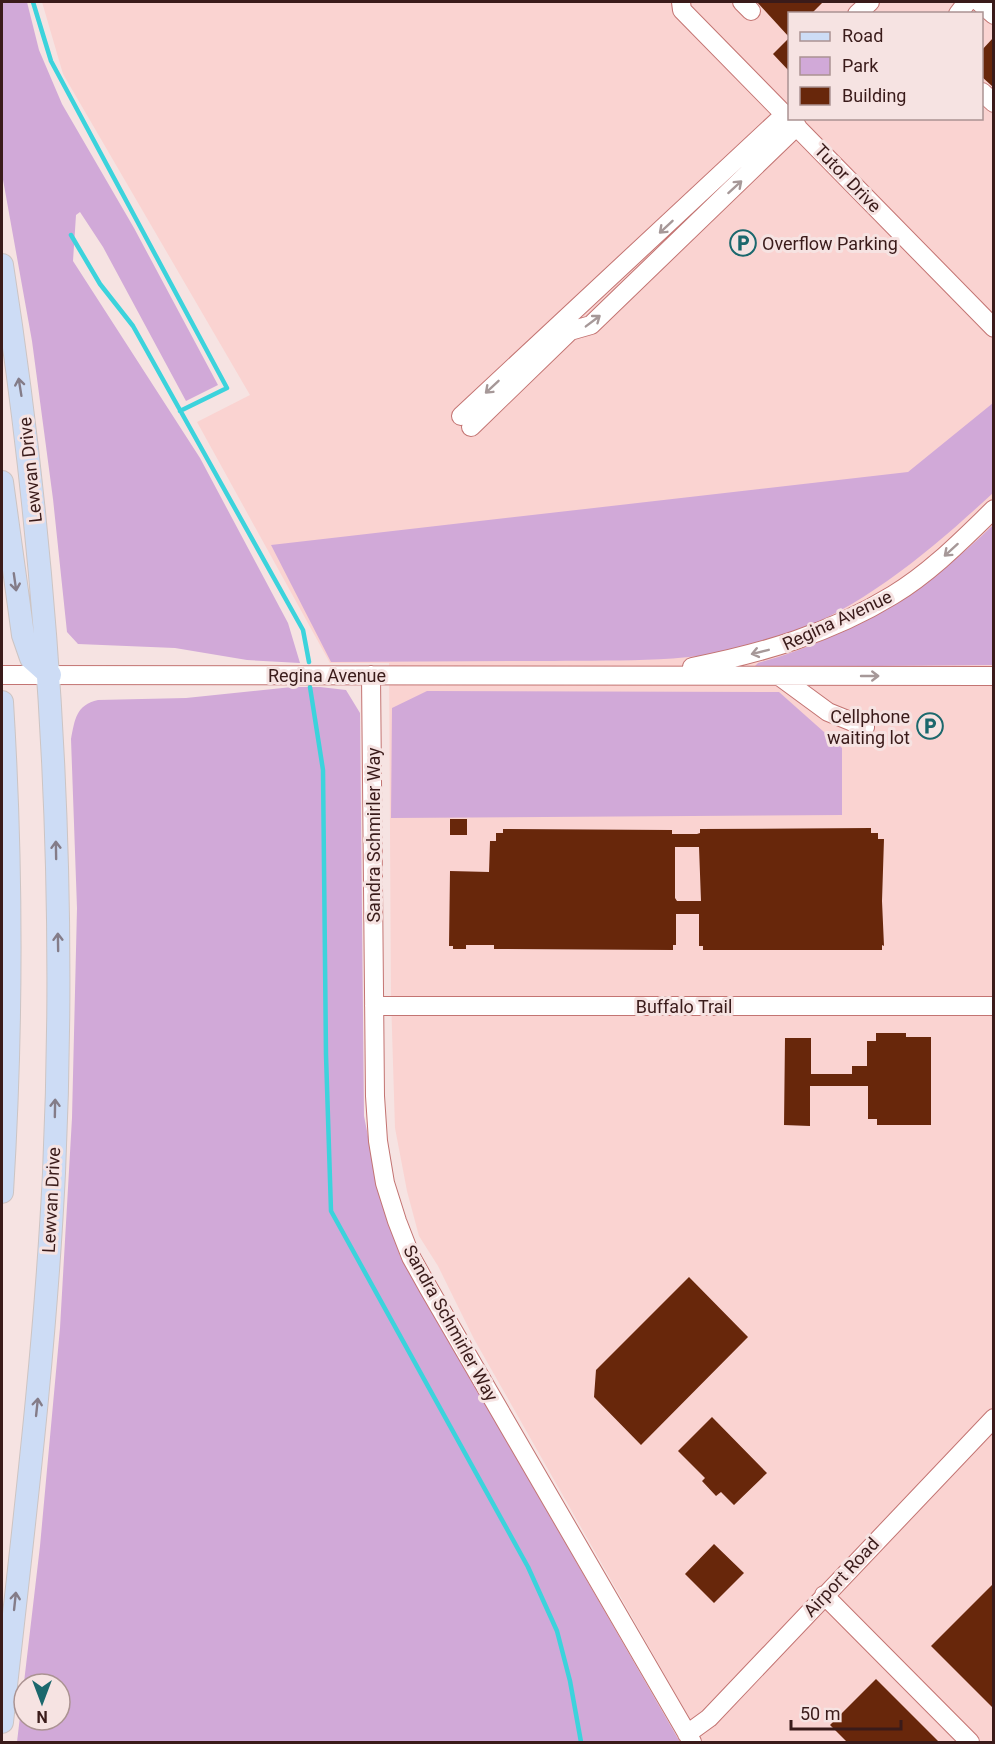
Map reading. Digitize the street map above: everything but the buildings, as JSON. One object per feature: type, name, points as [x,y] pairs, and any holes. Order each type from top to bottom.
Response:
[{"type":"main road","name":"Lewvan Drive","points":[[2,265],[22,394],[50,675],[58,964],[54,1171],[38,1398],[2,1722]]},
{"type":"main road","name":"Lewvan Drive","points":[[2,482],[23,635],[31,658],[50,675]]},
{"type":"main road","points":[[2,702],[7,852],[7,1037],[2,1192]]},
{"type":"street","name":"Tutor Drive","points":[[681,2],[682,10],[788,117]]},
{"type":"street","points":[[979,2],[993,15]]},
{"type":"street","name":"Tutor Drive","points":[[791,120],[993,328]]},
{"type":"street","points":[[466,422],[570,331],[591,325],[791,120]]},
{"type":"street","name":"Regina Avenue","points":[[652,674],[775,648],[854,616],[894,595],[922,575],[993,509]]},
{"type":"street","name":"Regina Avenue","points":[[2,675],[993,676]]},
{"type":"street","name":"Sandra Schmirler Way","points":[[371,675],[375,1096],[378,1141],[385,1183],[411,1257],[690,1738]]},
{"type":"street","points":[[779,676],[828,712],[865,727]]},
{"type":"street","name":"Buffalo Trail","points":[[374,1006],[993,1006]]},
{"type":"street","name":"Airport Road","points":[[690,1738],[993,1418]]},
{"type":"street","points":[[824,1595],[970,1743]]},
{"type":"shaded area","points":[[42,2],[993,2],[993,1742],[703,1742],[474,1339],[438,1266],[419,1236],[407,1191],[395,1128],[391,998],[389,663],[330,663],[197,422],[250,395],[63,74]]},
{"type":"green space","points":[[2,2],[27,2],[39,50],[62,104],[134,228],[218,385],[186,401],[103,247],[80,212],[76,215],[73,261],[200,458],[288,623],[300,663],[247,660],[175,648],[78,644],[67,632],[53,499],[32,341],[2,174]]},
{"type":"green space","points":[[993,403],[993,493],[922,555],[844,609],[786,636],[729,652],[641,660],[331,662],[271,545],[908,472]]},
{"type":"green space","points":[[993,525],[993,665],[754,667],[758,663],[823,640],[884,609],[941,571]]},
{"type":"green space","points":[[292,687],[320,687],[346,690],[360,713],[364,1116],[377,1182],[400,1256],[680,1742],[17,1742],[18,1732],[72,1732],[72,1672],[25,1672],[40,1546],[60,1328],[72,1118],[77,908],[71,739],[81,709],[98,700],[186,698]]},
{"type":"green space","points":[[427,691],[779,692],[842,748],[842,815],[391,818],[392,708]]},
{"type":"waterway","points":[[33,2],[51,61],[227,388],[180,411]]},
{"type":"waterway","points":[[71,235],[100,284],[133,326],[303,630],[309,662]]},
{"type":"waterway","points":[[310,687],[323,770],[326,1055],[331,1211],[528,1567],[557,1631],[570,1681],[581,1742]]},
{"type":"place","name":"Overflow Parking","points":[[743,243]]},
{"type":"place","name":"Cellphone waiting lot","points":[[930,726]]}]
